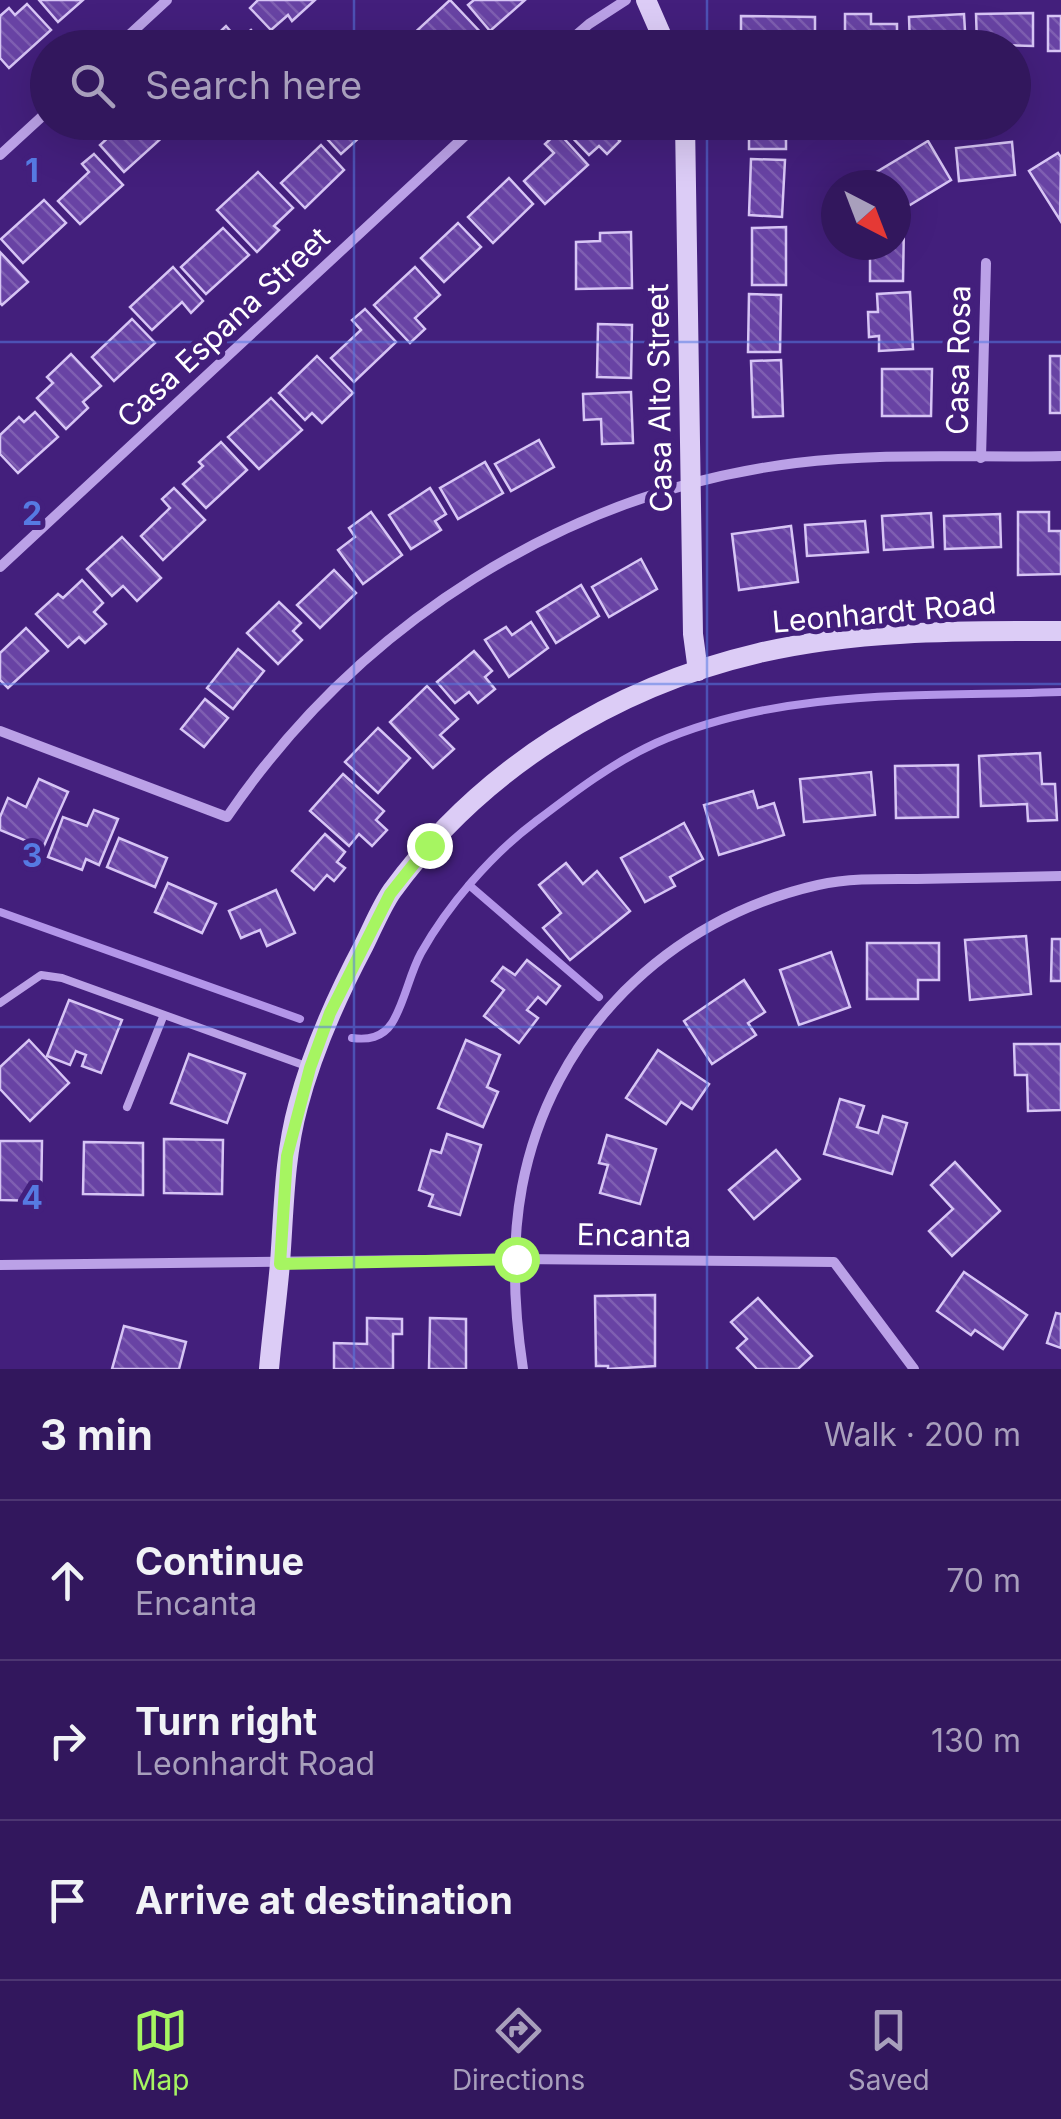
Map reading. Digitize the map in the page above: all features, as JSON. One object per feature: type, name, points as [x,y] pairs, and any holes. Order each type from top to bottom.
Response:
[{"type":"street","points":[[135,30],[167,0]]},
{"type":"street","points":[[582,30],[626,0]]},
{"type":"street","points":[[646,0],[659,30]]},
{"type":"street","points":[[0,154],[30,126]]},
{"type":"street","name":"Casa Espana Street","points":[[0,568],[461,140]]},
{"type":"street","name":"Casa Alto Street","points":[[685,140],[693,634],[698,671]]},
{"type":"street","name":"Casa Rosa","points":[[981,458],[986,263]]},
{"type":"street","points":[[0,732],[227,817],[270,758],[352,670],[436,603],[499,561],[574,525],[647,497],[794,464],[879,456],[1061,456]]},
{"type":"street","name":"Leonhardt Road","points":[[268,1369],[287,1156],[310,1068],[330,1013],[390,894],[429,845],[473,800],[574,725],[630,696],[759,653],[820,642],[920,633],[1061,631]]},
{"type":"street","points":[[523,1369],[516,1259],[522,1188],[534,1141],[573,1052],[628,988],[682,944],[754,905],[823,884],[1061,876]]},
{"type":"street","name":"Encanta","points":[[0,1265],[516,1259],[834,1262],[914,1369]]},
{"type":"lane","points":[[0,1003],[41,974],[62,978],[310,1068]]},
{"type":"lane","points":[[127,1107],[163,1017]]},
{"type":"building","points":[[39,0],[83,0],[58,22]]},
{"type":"building","points":[[258,0],[315,0],[292,21],[288,15],[271,30],[250,8]]},
{"type":"building","points":[[450,0],[478,30],[418,30]]},
{"type":"building","points":[[474,0],[525,0],[491,30],[468,5]]},
{"type":"building","points":[[27,4],[51,30],[30,30],[30,49],[9,68],[0,58],[0,16],[9,8],[15,15]]},
{"type":"building","points":[[1033,13],[1033,46],[1031,30],[977,30],[976,14]]},
{"type":"building","points":[[845,14],[871,14],[871,24],[897,24],[897,30],[845,30]]},
{"type":"building","points":[[964,14],[965,30],[909,30],[909,17]]},
{"type":"building","points":[[741,16],[815,17],[815,30],[741,30]]},
{"type":"building","points":[[1048,16],[1061,16],[1061,51],[1048,51]]},
{"type":"building","points":[[105,140],[159,140],[124,172],[100,145]]},
{"type":"building","points":[[328,140],[357,140],[341,154]]},
{"type":"building","points":[[549,140],[565,140],[588,165],[545,204],[524,181],[554,153],[545,144]]},
{"type":"building","points":[[575,140],[620,141],[607,154],[599,146],[589,155]]},
{"type":"building","points":[[749,140],[786,140],[786,149],[749,149]]},
{"type":"building","points":[[928,141],[951,180],[911,204],[911,170],[880,170]]},
{"type":"building","points":[[1012,142],[1015,175],[959,181],[956,148]]},
{"type":"building","points":[[321,145],[344,170],[305,208],[281,183]]},
{"type":"building","points":[[1058,153],[1061,157],[1060,220],[1029,171]]},
{"type":"building","points":[[94,154],[123,185],[80,224],[58,201],[89,172],[82,164]]},
{"type":"building","points":[[751,159],[785,160],[782,217],[749,215]]},
{"type":"building","points":[[258,172],[293,208],[274,226],[279,230],[257,252],[217,210]]},
{"type":"building","points":[[509,178],[533,204],[493,243],[468,217]]},
{"type":"building","points":[[44,200],[66,223],[23,263],[1,239]]},
{"type":"building","points":[[458,223],[481,247],[444,282],[421,258]]},
{"type":"building","points":[[786,227],[786,285],[752,285],[752,228]]},
{"type":"building","points":[[223,228],[249,255],[206,294],[181,267]]},
{"type":"building","points":[[631,232],[632,288],[576,289],[576,242],[600,241],[600,233]]},
{"type":"building","points":[[0,252],[28,282],[2,305],[0,303]]},
{"type":"building","points":[[870,260],[903,260],[903,281],[870,281]]},
{"type":"building","points":[[173,267],[203,301],[191,313],[182,302],[152,330],[130,307]]},
{"type":"building","points":[[415,267],[440,295],[415,318],[425,329],[410,343],[374,305]]},
{"type":"building","points":[[910,292],[913,349],[879,351],[879,336],[869,337],[868,312],[878,312],[877,294]]},
{"type":"building","points":[[749,294],[781,295],[780,352],[748,352]]},
{"type":"building","points":[[365,309],[396,342],[354,382],[331,358],[361,330],[352,320]]},
{"type":"building","points":[[132,319],[155,343],[114,381],[92,357]]},
{"type":"building","points":[[598,324],[632,325],[631,378],[597,377]]},
{"type":"building","points":[[71,354],[101,386],[83,402],[88,408],[66,429],[37,398],[53,383],[47,377]]},
{"type":"building","points":[[317,356],[353,393],[322,423],[312,413],[305,420],[279,393]]},
{"type":"building","points":[[1050,356],[1061,356],[1061,413],[1050,413]]},
{"type":"building","points":[[781,360],[783,416],[753,417],[751,361]]},
{"type":"building","points":[[882,369],[932,369],[931,416],[882,416]]},
{"type":"building","points":[[631,392],[633,443],[602,444],[601,419],[584,420],[583,394]]},
{"type":"building","points":[[271,398],[302,430],[259,469],[228,437]]},
{"type":"building","points":[[35,412],[58,437],[18,473],[0,454],[0,435],[19,417],[24,422]]},
{"type":"building","points":[[539,440],[554,467],[511,491],[495,464]]},
{"type":"building","points":[[221,442],[247,470],[206,508],[183,484]]},
{"type":"building","points":[[485,462],[503,493],[458,519],[440,488]]},
{"type":"building","points":[[174,488],[205,520],[163,560],[141,536],[170,508],[162,499]]},
{"type":"building","points":[[430,488],[446,514],[435,521],[441,530],[411,549],[389,515]]},
{"type":"building","points":[[371,512],[402,555],[363,584],[338,550],[355,537],[349,528]]},
{"type":"building","points":[[1018,512],[1049,512],[1049,531],[1061,531],[1061,574],[1018,575]]},
{"type":"building","points":[[931,513],[933,547],[884,550],[882,516]]},
{"type":"building","points":[[1000,514],[1001,547],[945,549],[944,516]]},
{"type":"building","points":[[865,521],[868,552],[807,556],[805,525]]},
{"type":"building","points":[[791,526],[798,582],[739,590],[732,534]]},
{"type":"building","points":[[122,537],[161,578],[137,601],[123,586],[112,596],[87,569]]},
{"type":"building","points":[[641,559],[657,589],[609,617],[592,587]]},
{"type":"building","points":[[334,570],[356,593],[320,628],[297,605]]},
{"type":"building","points":[[82,580],[103,603],[94,612],[106,624],[85,643],[79,637],[68,647],[36,614],[58,594],[63,598]]},
{"type":"building","points":[[581,585],[599,616],[556,643],[537,612]]},
{"type":"building","points":[[279,602],[301,623],[293,631],[302,640],[278,664],[247,633]]},
{"type":"building","points":[[531,622],[548,648],[509,677],[485,640],[506,627],[512,635]]},
{"type":"building","points":[[26,628],[48,651],[8,688],[0,680],[0,653]]},
{"type":"building","points":[[238,649],[264,671],[233,709],[207,688]]},
{"type":"building","points":[[474,651],[492,671],[485,677],[495,689],[478,703],[469,692],[455,703],[437,682]]},
{"type":"building","points":[[427,686],[458,719],[440,735],[454,749],[433,768],[390,722]]},
{"type":"building","points":[[205,699],[228,718],[204,747],[181,729]]},
{"type":"building","points":[[378,728],[410,758],[378,793],[345,762]]},
{"type":"building","points":[[1040,753],[1042,784],[1055,784],[1057,820],[1028,821],[1027,804],[981,806],[979,756]]},
{"type":"building","points":[[958,765],[958,817],[896,818],[895,766]]},
{"type":"building","points":[[871,772],[875,815],[804,822],[800,779]]},
{"type":"building","points":[[343,774],[384,811],[376,820],[387,830],[372,846],[359,834],[349,846],[310,811]]},
{"type":"building","points":[[39,779],[68,792],[43,848],[0,830],[0,817],[8,798],[26,807]]},
{"type":"building","points":[[753,791],[758,808],[774,803],[784,835],[719,855],[704,805]]},
{"type":"building","points":[[94,810],[118,819],[99,865],[86,859],[82,870],[48,857],[63,817],[87,826]]},
{"type":"building","points":[[684,823],[703,859],[670,877],[675,886],[645,902],[621,858]]},
{"type":"building","points":[[325,834],[345,852],[337,862],[345,868],[334,881],[327,875],[314,890],[292,871]]},
{"type":"building","points":[[119,838],[167,858],[155,887],[107,867]]},
{"type":"building","points":[[566,863],[583,884],[597,871],[630,911],[570,960],[543,928],[561,913],[539,885]]},
{"type":"building","points":[[168,883],[216,904],[202,933],[155,912]]},
{"type":"building","points":[[276,890],[295,933],[267,946],[260,930],[241,938],[229,911]]},
{"type":"building","points":[[1026,936],[1031,994],[970,1000],[965,940]]},
{"type":"building","points":[[1052,939],[1061,939],[1061,981],[1051,981]]},
{"type":"building","points":[[867,943],[939,943],[939,980],[918,980],[918,999],[867,999]]},
{"type":"building","points":[[831,952],[850,1007],[799,1025],[780,970]]},
{"type":"building","points":[[527,960],[560,986],[546,1004],[538,997],[527,1010],[538,1018],[519,1043],[484,1016],[504,990],[492,981],[503,967],[515,975]]},
{"type":"building","points":[[744,980],[765,1012],[748,1023],[756,1035],[712,1064],[684,1021]]},
{"type":"building","points":[[69,1000],[122,1020],[101,1073],[82,1066],[86,1055],[76,1051],[70,1065],[47,1056]]},
{"type":"building","points":[[29,1040],[69,1083],[30,1121],[0,1089],[0,1067]]},
{"type":"building","points":[[466,1040],[500,1055],[487,1087],[498,1092],[483,1127],[438,1108]]},
{"type":"building","points":[[1014,1044],[1061,1044],[1061,1110],[1028,1111],[1027,1075],[1015,1075]]},
{"type":"building","points":[[658,1050],[709,1084],[692,1109],[681,1102],[666,1124],[626,1098]]},
{"type":"building","points":[[189,1054],[245,1074],[227,1123],[171,1103]]},
{"type":"building","points":[[840,1099],[864,1106],[857,1127],[878,1133],[883,1116],[907,1123],[892,1174],[824,1154]]},
{"type":"building","points":[[447,1134],[481,1145],[460,1215],[429,1206],[433,1195],[419,1190],[431,1150],[441,1153]]},
{"type":"building","points":[[607,1135],[656,1149],[640,1204],[600,1193],[608,1165],[599,1163]]},
{"type":"building","points":[[164,1139],[223,1140],[222,1194],[164,1193]]},
{"type":"building","points":[[0,1141],[42,1141],[41,1201],[0,1200]]},
{"type":"building","points":[[84,1142],[143,1143],[143,1195],[83,1194]]},
{"type":"building","points":[[776,1150],[800,1179],[754,1219],[729,1190]]},
{"type":"building","points":[[955,1162],[1000,1211],[952,1256],[929,1231],[953,1209],[931,1185]]},
{"type":"building","points":[[964,1272],[1027,1315],[1003,1349],[975,1330],[971,1335],[937,1311]]},
{"type":"building","points":[[655,1295],[655,1366],[596,1366],[595,1296]]},
{"type":"building","points":[[758,1298],[812,1356],[798,1369],[757,1369],[737,1348],[747,1339],[731,1322]]},
{"type":"building","points":[[1056,1313],[1061,1314],[1061,1348],[1047,1343]]},
{"type":"building","points":[[367,1318],[402,1319],[402,1334],[393,1334],[393,1369],[334,1369],[334,1343],[367,1344]]},
{"type":"building","points":[[430,1318],[466,1319],[466,1369],[429,1369]]},
{"type":"building","points":[[124,1326],[186,1342],[179,1369],[112,1369]]},
{"type":"waterway","points":[[352,1038],[374,1037],[392,1023],[432,935],[502,850],[593,779],[656,743],[704,725],[804,704],[856,698],[1061,692]]},
{"type":"waterway","points":[[469,885],[599,997]]},
{"type":"waterway","points":[[0,912],[300,1019]]},
{"type":"route","points":[[429,845],[390,894],[330,1013],[310,1068],[287,1156],[280,1264],[516,1259]]}]
